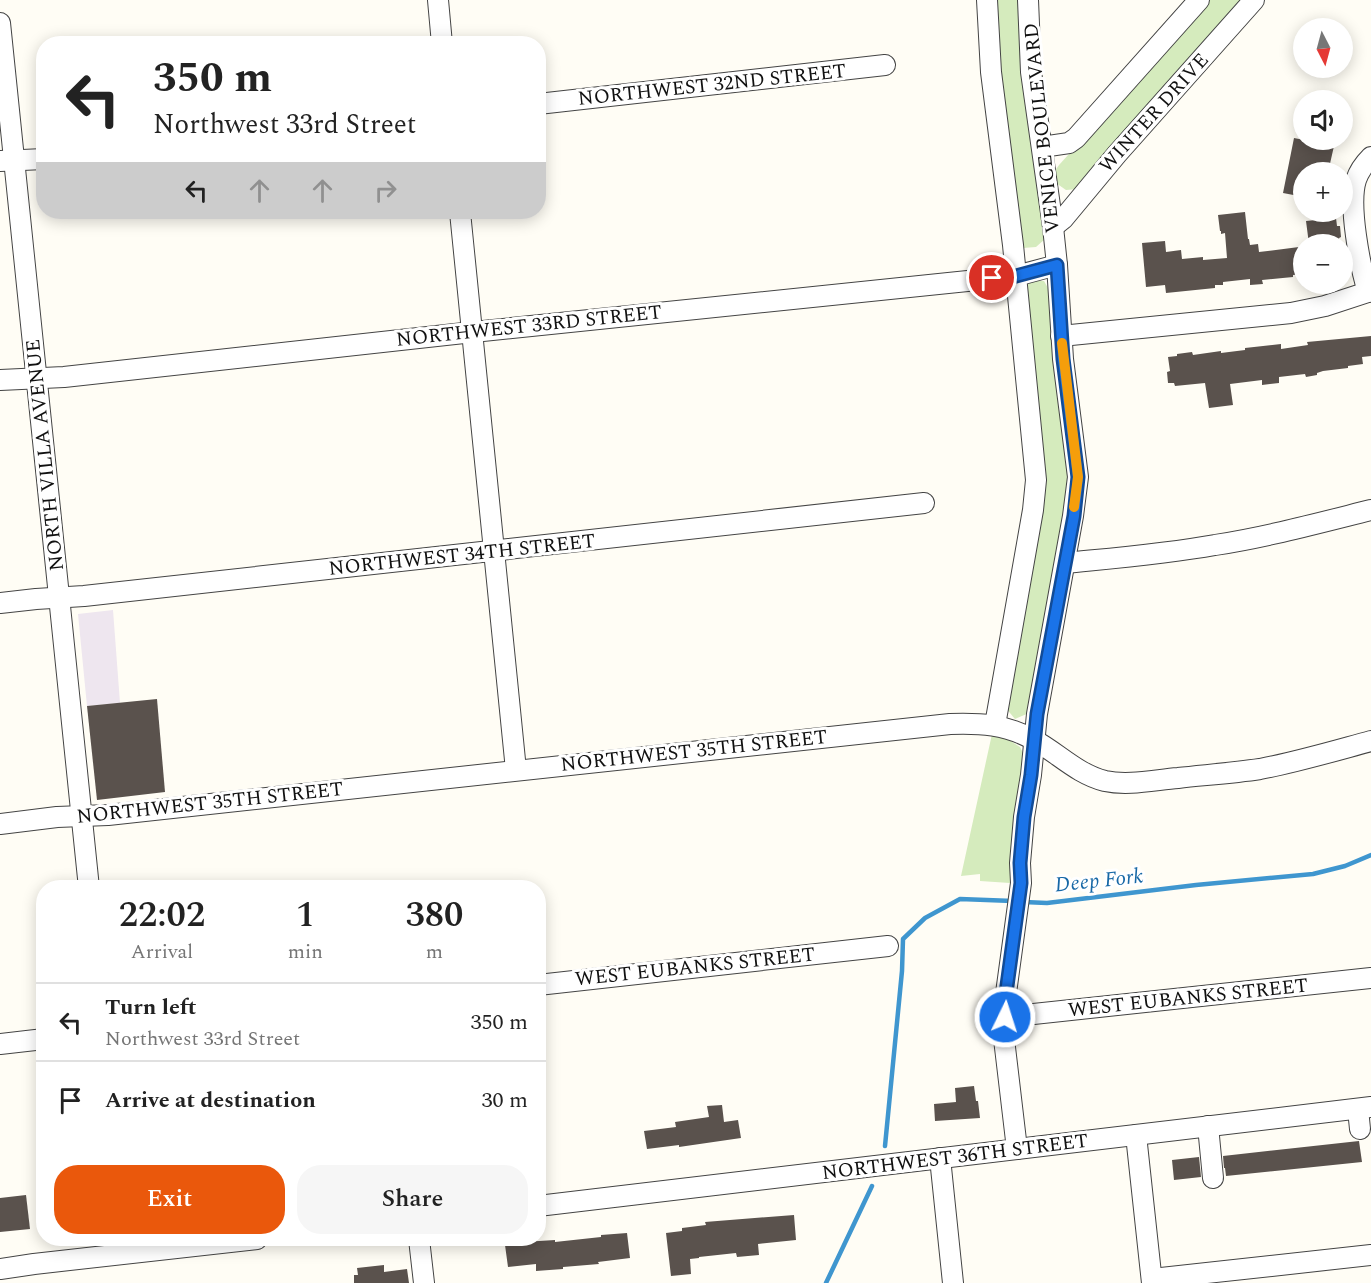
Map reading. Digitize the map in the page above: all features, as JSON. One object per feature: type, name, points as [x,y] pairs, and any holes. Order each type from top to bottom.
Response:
[{"type":"street","points":[[438,0],[441,36]]},
{"type":"street","points":[[987,0],[991,72],[1016,276],[1036,480],[1034,510],[995,725]]},
{"type":"street","name":"VENICE BOULEVARD","points":[[1017,1149],[1005,1049],[1006,993],[1021,883],[1020,863],[1024,817],[1037,714],[1074,516],[1078,477],[1061,336],[1053,227],[1031,72],[1028,0]]},
{"type":"street","name":"WINTER DRIVE","points":[[1042,147],[1069,143],[1076,138],[1199,0]]},
{"type":"street","name":"WINTER DRIVE","points":[[1053,227],[1063,219],[1110,162],[1254,0]]},
{"type":"street","name":"NORTH VILLA AVENUE","points":[[0,23],[7,161],[38,378],[88,880]]},
{"type":"street","name":"NORTHWEST 32ND STREET","points":[[546,103],[885,65]]},
{"type":"street","points":[[1061,336],[1291,313],[1325,306],[1369,292],[1360,267],[1353,193],[1361,167],[1371,157]]},
{"type":"street","points":[[7,161],[36,159]]},
{"type":"street","points":[[461,219],[516,770]]},
{"type":"street","name":"NORTHWEST 33RD STREET","points":[[0,380],[75,376],[1016,276],[1057,265]]},
{"type":"street","name":"NORTHWEST 34TH STREET","points":[[0,603],[84,596],[924,503]]},
{"type":"street","points":[[1065,563],[1216,545],[1371,510]]},
{"type":"street","name":"NORTHWEST 35TH STREET","points":[[0,824],[57,817],[108,815],[950,724],[995,725],[1014,731],[1034,740],[1083,773],[1100,780],[1118,783],[1257,769],[1371,741]]},
{"type":"street","name":"WEST EUBANKS STREET","points":[[546,984],[888,946]]},
{"type":"street","name":"WEST EUBANKS STREET","points":[[1005,1017],[1371,978]]},
{"type":"street","points":[[0,1044],[36,1040]]},
{"type":"street","points":[[1360,1129],[1364,1108]]},
{"type":"street","name":"NORTHWEST 36TH STREET","points":[[546,1205],[1364,1108]]},
{"type":"street","points":[[1208,1126],[1213,1178]]},
{"type":"street","points":[[1136,1135],[1152,1281],[1371,1255]]},
{"type":"street","points":[[940,1158],[953,1283]]},
{"type":"street","points":[[0,1269],[128,1246]]},
{"type":"street","points":[[420,1246],[424,1283]]},
{"type":"shaded area","points":[[113,610],[120,703],[87,706],[78,614]]},
{"type":"green space","points":[[993,0],[1021,0],[1045,239],[1036,247],[1023,248],[1019,244]]},
{"type":"green space","points":[[1209,0],[1245,0],[1078,189],[1066,190],[1056,183],[1054,172],[1059,165]]},
{"type":"green space","points":[[1028,281],[1044,281],[1048,288],[1069,454],[1069,495],[1029,713],[1015,719],[1005,707],[1043,489],[1023,289]]},
{"type":"green space","points":[[992,734],[1006,738],[1020,747],[1026,759],[1014,821],[1010,883],[980,881],[980,874],[961,876]]},
{"type":"building","points":[[1293,143],[1293,150],[1333,150],[1330,162],[1293,162],[1293,195],[1283,193]]},
{"type":"building","points":[[1245,212],[1250,245],[1258,244],[1259,252],[1293,248],[1293,277],[1262,280],[1263,284],[1250,285],[1250,279],[1223,282],[1223,285],[1215,285],[1215,288],[1166,293],[1165,285],[1146,287],[1142,243],[1165,241],[1166,252],[1181,250],[1182,259],[1227,258],[1225,233],[1221,234],[1218,215]]},
{"type":"building","points":[[1306,222],[1336,222],[1337,226],[1340,226],[1341,234],[1308,234]]},
{"type":"building","points":[[1371,336],[1371,356],[1362,357],[1363,364],[1323,371],[1306,377],[1305,374],[1279,377],[1279,383],[1262,385],[1262,380],[1230,384],[1233,405],[1209,408],[1205,383],[1175,386],[1174,383],[1168,383],[1167,372],[1170,371],[1168,357],[1177,356],[1177,354],[1192,352],[1193,355],[1221,351],[1221,353],[1281,344],[1281,349],[1308,345],[1307,342]]},
{"type":"building","points":[[157,699],[165,792],[97,800],[87,706]]},
{"type":"building","points":[[974,1086],[980,1118],[935,1121],[934,1104],[956,1102],[955,1088]]},
{"type":"building","points":[[722,1105],[724,1122],[738,1120],[741,1138],[647,1149],[644,1131],[676,1127],[675,1122],[709,1117],[707,1106]]},
{"type":"building","points":[[1359,1141],[1362,1162],[1226,1176],[1224,1168],[1223,1156]]},
{"type":"building","points":[[1199,1157],[1201,1177],[1174,1180],[1172,1160]]},
{"type":"building","points":[[26,1195],[30,1229],[0,1232],[0,1198]]},
{"type":"building","points":[[794,1215],[796,1240],[758,1244],[759,1255],[737,1257],[736,1253],[690,1259],[691,1274],[671,1276],[666,1233],[706,1225],[705,1222]]},
{"type":"building","points":[[627,1233],[630,1258],[536,1271],[536,1264],[508,1267],[505,1246],[546,1246],[546,1241],[555,1240],[555,1242],[601,1237],[601,1235]]},
{"type":"building","points":[[384,1265],[384,1272],[407,1269],[409,1283],[354,1283],[354,1275],[358,1275],[357,1268]]},
{"type":"waterway","name":"Deep Fork","points":[[1024,902],[1047,903],[1313,874],[1345,866],[1371,855]]},
{"type":"waterway","name":"Deep Fork","points":[[885,1146],[903,939],[925,918],[960,899],[1013,901]]},
{"type":"waterway","name":"Deep Fork","points":[[826,1283],[872,1186]]},
{"type":"slow traffic","points":[[1062,343],[1078,477],[1074,507]]},
{"type":"route","points":[[992,278],[1016,276],[1057,265],[1063,359],[1078,477],[1074,516],[1037,714],[1024,817],[1020,863],[1021,883],[1006,993],[1005,1017]]}]
